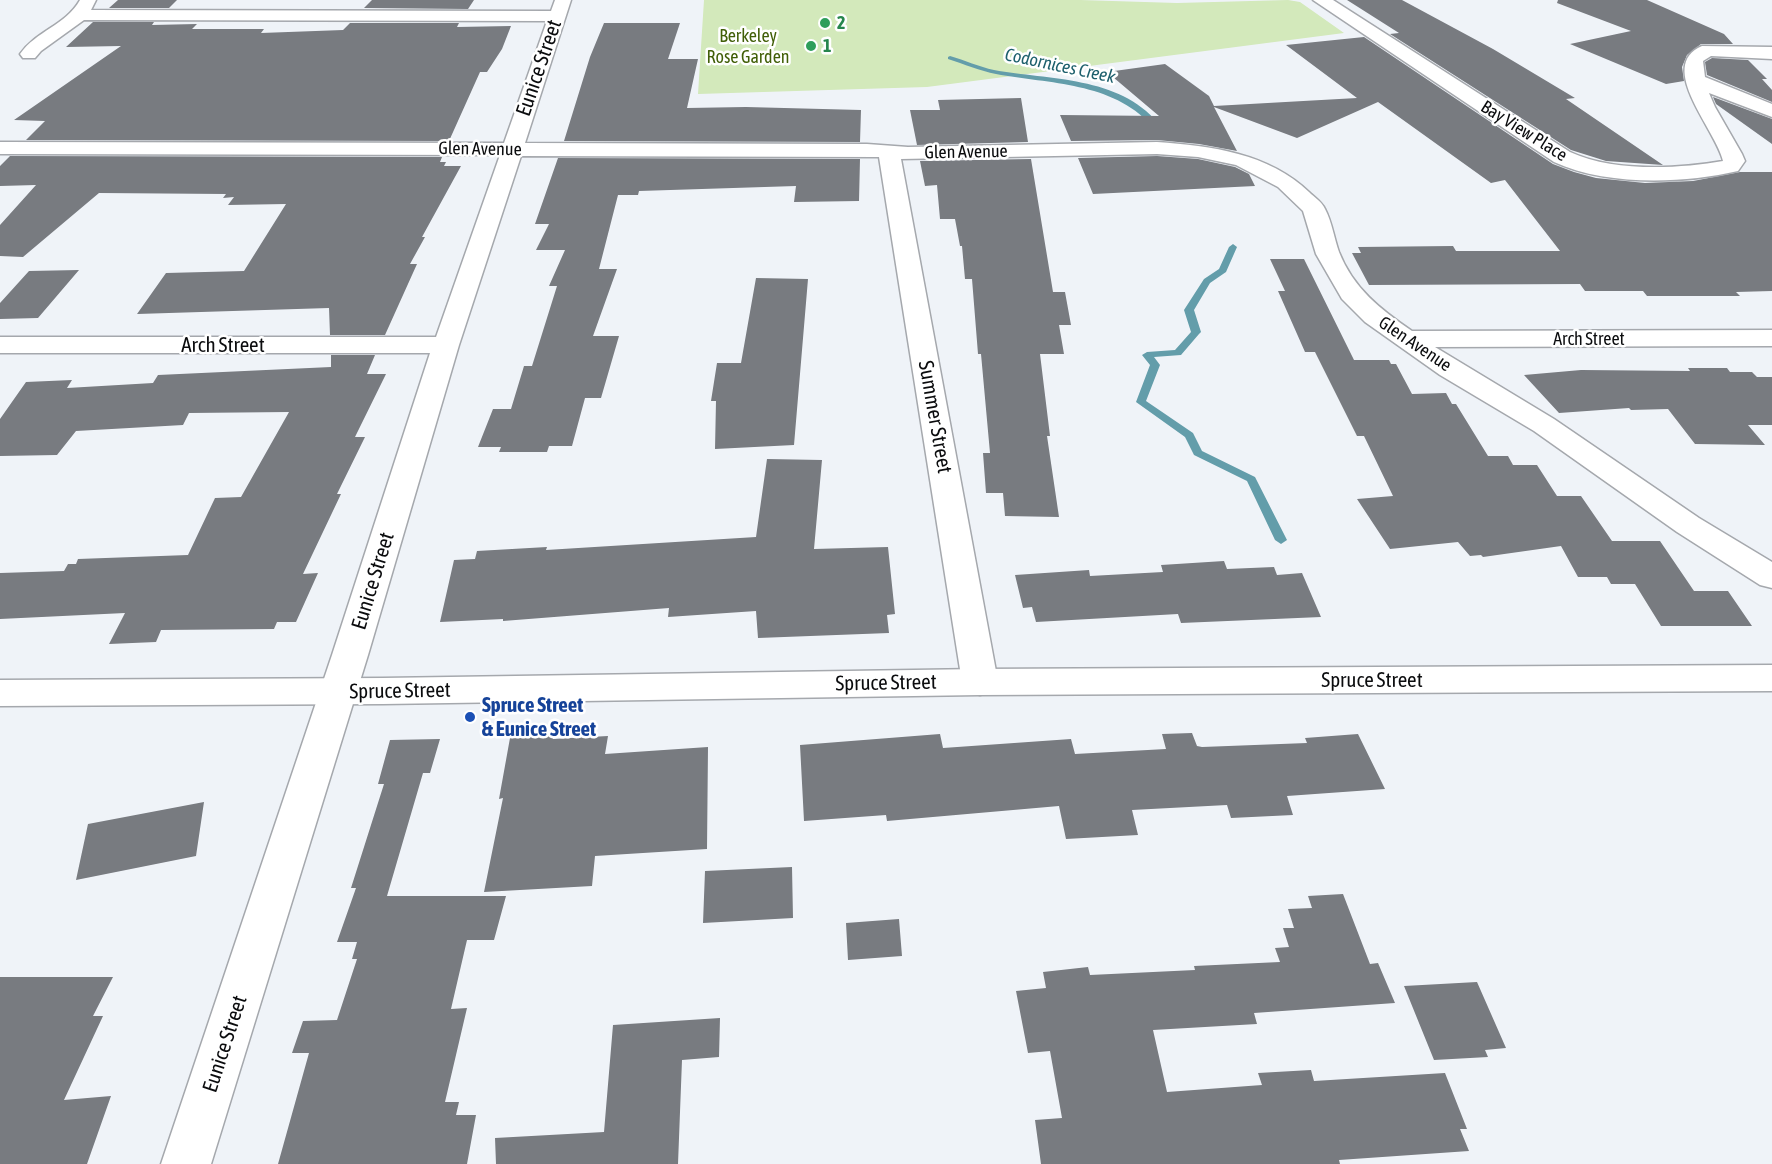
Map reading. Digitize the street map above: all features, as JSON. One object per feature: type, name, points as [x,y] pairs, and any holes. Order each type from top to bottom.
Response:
[{"type":"street","name":"Bay View Place","points":[[1321,0],[1563,157],[1592,169],[1617,172],[1689,170],[1730,166],[1734,161],[1731,150],[1706,107],[1695,80]]},
{"type":"street","points":[[29,54],[84,7],[560,8]]},
{"type":"street","name":"Eunice Street","points":[[186,1164],[446,345],[560,8]]},
{"type":"street","points":[[1772,53],[1708,50],[1699,54],[1694,61],[1695,80],[1772,111]]},
{"type":"street","name":"Glen Avenue","points":[[0,148],[943,153],[1157,148],[1198,151],[1242,160],[1286,182],[1314,209],[1328,254],[1351,294],[1374,317],[1450,369],[1544,425],[1688,525],[1772,577]]},
{"type":"street","name":"Summer Street","points":[[889,152],[980,682]]},
{"type":"street","name":"Arch Street","points":[[1406,339],[1772,338]]},
{"type":"street","name":"Arch Street","points":[[0,345],[446,345]]},
{"type":"street","name":"Spruce Street","points":[[0,693],[980,682],[1772,678]]},
{"type":"green space","name":"Berkeley Rose Garden","points":[[704,0],[1080,0],[1177,3],[1288,0],[1300,2],[1344,33],[927,87],[698,94]]},
{"type":"building","points":[[118,0],[177,0],[169,8],[109,8]]},
{"type":"building","points":[[372,0],[474,0],[468,9],[364,8]]},
{"type":"building","points":[[1347,0],[1402,0],[1493,49],[1575,98],[1566,99],[1663,165],[1606,161],[1571,150],[1390,34],[1399,33]]},
{"type":"building","points":[[1558,0],[1647,0],[1724,34],[1733,44],[1701,44],[1687,55],[1682,67],[1684,81],[1666,84],[1570,44],[1631,31],[1557,3]]},
{"type":"building","points":[[93,22],[154,22],[152,25],[197,24],[192,29],[264,29],[261,33],[343,30],[350,23],[459,23],[457,27],[511,26],[502,49],[487,72],[480,72],[449,141],[26,140],[45,121],[14,120],[121,46],[66,47]]},
{"type":"building","points":[[604,23],[680,23],[668,59],[698,59],[687,108],[861,110],[860,142],[564,141],[590,57]]},
{"type":"building","points":[[1364,37],[1553,164],[1574,172],[1596,178],[1645,183],[1693,181],[1740,172],[1772,172],[1772,291],[1736,292],[1740,296],[1647,296],[1643,291],[1585,291],[1580,284],[1369,285],[1352,253],[1361,253],[1358,247],[1453,246],[1456,251],[1560,251],[1505,180],[1491,183],[1378,102],[1297,138],[1214,107],[1237,151],[1157,140],[1071,141],[1060,115],[1159,116],[1107,72],[1165,64],[1209,96],[1214,106],[1357,98],[1286,45]]},
{"type":"building","points":[[1712,58],[1748,60],[1767,79],[1762,79],[1772,90],[1772,102],[1707,75],[1705,62]]},
{"type":"building","points":[[1713,97],[1772,119],[1772,144],[1716,104]]},
{"type":"building","points":[[1021,98],[1028,142],[917,145],[910,110],[940,110],[938,100]]},
{"type":"building","points":[[10,156],[442,157],[440,162],[446,162],[444,166],[461,166],[422,237],[425,237],[410,264],[417,264],[385,335],[330,335],[329,308],[137,314],[166,273],[244,271],[286,204],[228,205],[234,197],[223,198],[226,194],[99,193],[23,257],[0,256],[0,225],[36,185],[0,186],[0,166]]},
{"type":"building","points":[[1157,156],[1198,159],[1235,167],[1249,174],[1255,186],[1093,194],[1078,158]]},
{"type":"building","points":[[558,158],[860,159],[859,201],[794,202],[796,186],[639,191],[638,195],[618,195],[599,269],[617,269],[593,336],[619,336],[601,398],[585,398],[572,446],[549,446],[547,452],[499,452],[501,447],[478,447],[493,409],[511,409],[524,366],[532,366],[557,286],[549,286],[565,250],[536,250],[549,224],[535,224]]},
{"type":"building","points":[[1031,159],[1053,292],[1065,292],[1071,325],[1059,325],[1064,354],[1040,354],[1050,436],[1047,436],[1059,517],[1005,516],[1003,493],[986,493],[983,453],[990,453],[972,279],[965,279],[962,246],[960,246],[955,219],[940,219],[937,185],[925,186],[920,161]]},
{"type":"building","points":[[1270,259],[1304,259],[1354,360],[1389,360],[1391,364],[1396,364],[1412,394],[1446,393],[1452,404],[1456,404],[1488,456],[1508,456],[1513,465],[1537,465],[1557,496],[1581,496],[1612,541],[1660,541],[1694,591],[1728,591],[1752,626],[1661,626],[1635,584],[1611,584],[1607,577],[1578,577],[1561,546],[1483,557],[1481,555],[1470,556],[1458,542],[1390,549],[1357,499],[1393,496],[1364,436],[1357,436],[1315,352],[1305,352],[1278,291],[1285,291]]},
{"type":"building","points":[[79,270],[38,318],[0,319],[0,303],[29,271]]},
{"type":"building","points":[[756,278],[808,279],[794,445],[715,449],[716,401],[711,401],[717,363],[741,363]]},
{"type":"building","points":[[331,355],[375,355],[367,374],[386,374],[355,437],[365,437],[337,494],[341,494],[303,574],[318,573],[296,622],[277,622],[274,629],[161,630],[156,642],[109,644],[125,613],[0,619],[0,573],[64,571],[68,564],[76,564],[78,559],[188,555],[215,498],[241,497],[289,412],[189,413],[183,425],[76,431],[57,455],[0,456],[0,419],[26,382],[72,380],[67,388],[153,383],[158,375],[331,367]]},
{"type":"building","points":[[1688,368],[1727,368],[1730,372],[1752,372],[1757,377],[1772,377],[1772,425],[1748,425],[1765,445],[1695,444],[1668,409],[1631,410],[1629,408],[1559,413],[1524,375],[1581,370],[1690,371]]},
{"type":"building","points":[[767,459],[822,460],[814,549],[888,547],[895,614],[887,615],[889,633],[758,638],[756,611],[668,617],[669,608],[503,621],[503,619],[440,622],[454,560],[475,559],[477,551],[547,547],[546,550],[756,537]]},
{"type":"building","points":[[1224,561],[1227,569],[1274,567],[1277,575],[1302,573],[1321,617],[1181,623],[1178,614],[1036,622],[1032,607],[1023,608],[1015,575],[1089,570],[1090,576],[1163,572],[1161,565]]},
{"type":"building","points":[[1192,733],[1197,746],[1202,747],[1307,743],[1305,738],[1358,734],[1385,789],[1287,796],[1293,815],[1231,818],[1227,805],[1132,810],[1138,835],[1066,839],[1059,806],[887,821],[886,815],[804,821],[800,745],[940,734],[943,748],[1071,739],[1075,754],[1166,749],[1162,734]]},
{"type":"building","points":[[553,736],[553,739],[608,736],[605,754],[708,747],[707,849],[595,856],[592,886],[484,892],[503,798],[499,799],[510,738]]},
{"type":"building","points":[[440,739],[430,773],[423,773],[387,896],[506,896],[494,940],[467,940],[451,1009],[467,1008],[445,1102],[459,1102],[456,1115],[476,1115],[467,1164],[278,1164],[309,1053],[292,1053],[303,1021],[337,1020],[357,959],[352,959],[357,942],[337,942],[356,888],[351,888],[384,784],[378,784],[390,740]]},
{"type":"building","points":[[204,802],[196,856],[76,880],[88,824]]},
{"type":"building","points":[[792,867],[793,918],[703,923],[705,871]]},
{"type":"building","points":[[1343,894],[1370,964],[1378,963],[1395,1003],[1254,1013],[1257,1024],[1153,1030],[1167,1092],[1262,1085],[1258,1073],[1311,1070],[1314,1081],[1445,1073],[1467,1129],[1460,1129],[1469,1151],[1339,1160],[1340,1164],[1041,1164],[1035,1120],[1062,1118],[1050,1051],[1028,1053],[1016,991],[1046,988],[1043,972],[1088,967],[1090,975],[1195,970],[1194,966],[1280,962],[1275,948],[1289,947],[1283,928],[1294,928],[1288,909],[1312,908],[1308,896]]},
{"type":"building","points":[[899,919],[902,956],[848,960],[846,923]]},
{"type":"building","points":[[0,977],[113,977],[93,1016],[103,1016],[64,1100],[111,1096],[87,1164],[0,1164]]},
{"type":"building","points":[[1477,982],[1506,1048],[1485,1050],[1488,1057],[1434,1060],[1404,986]]},
{"type":"building","points":[[720,1018],[719,1057],[682,1060],[678,1164],[496,1164],[495,1138],[604,1132],[613,1025]]},
{"type":"waterway","name":"Codornices Creek","points":[[950,58],[995,72],[1058,81],[1104,91],[1125,99],[1142,110],[1154,123]]},
{"type":"waterway","name":"Codornices Creek","points":[[1233,247],[1223,270],[1207,281],[1189,310],[1196,332],[1178,353],[1147,355],[1155,365],[1141,402],[1189,435],[1198,453],[1251,479],[1281,540]]},
{"type":"place","name":"2","points":[[825,23]]},
{"type":"place","name":"1","points":[[811,46]]},
{"type":"place","name":"Spruce Street & Eunice Street","points":[[470,717]]}]
